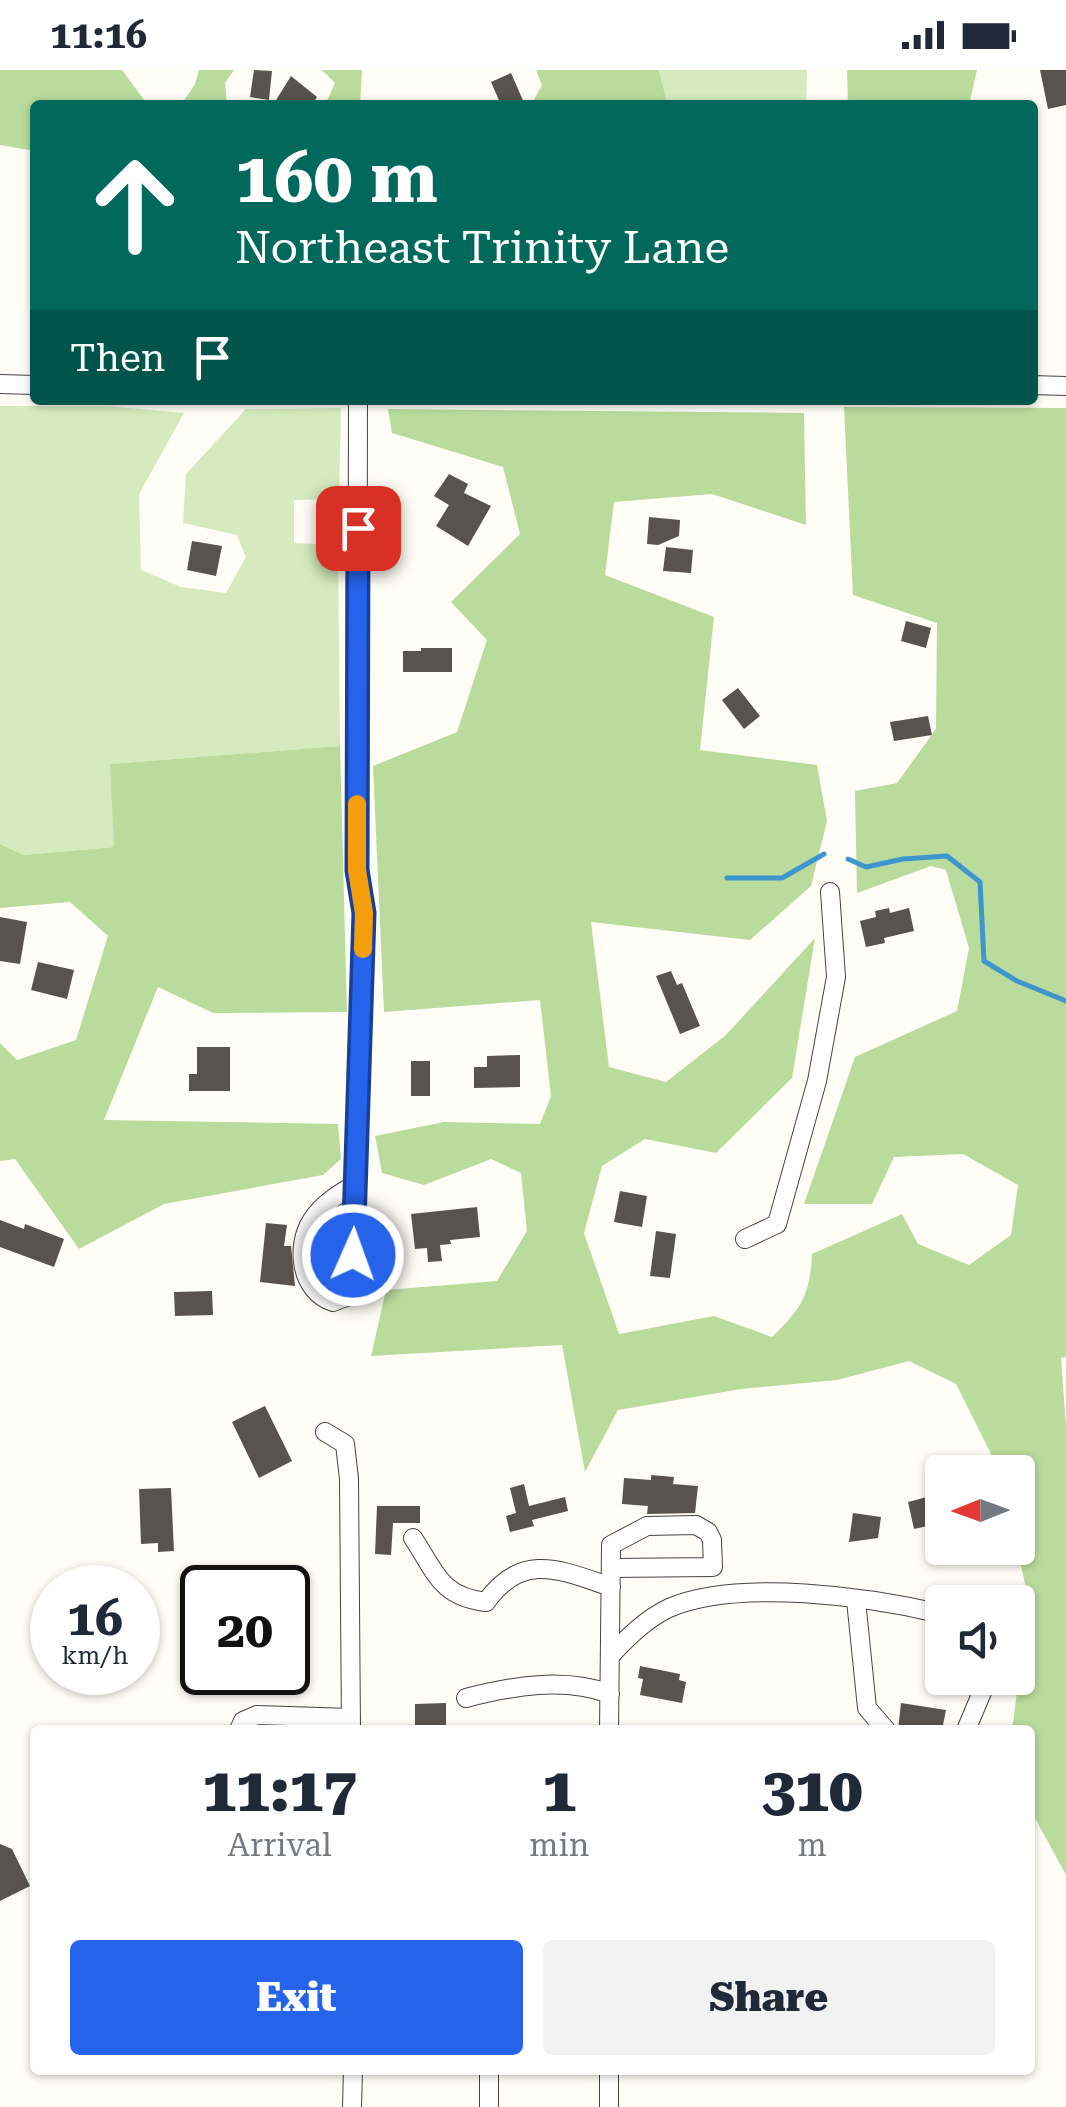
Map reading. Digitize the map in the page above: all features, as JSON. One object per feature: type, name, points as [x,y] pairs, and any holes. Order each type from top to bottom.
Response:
[{"type":"street","points":[[0,384],[30,384]]},
{"type":"street","points":[[1038,386],[1066,386]]},
{"type":"street","points":[[356,1184],[316,1214],[305,1235],[303,1254],[308,1283],[316,1294],[332,1302],[349,1296],[356,1184],[364,913],[357,870],[358,405]]},
{"type":"street","points":[[745,1239],[777,1224],[816,1081],[836,977],[830,892]]},
{"type":"street","points":[[242,1725],[257,1714],[351,1724],[349,1479],[345,1444],[325,1432]]},
{"type":"street","points":[[414,1538],[447,1590],[467,1600],[486,1602],[507,1579],[534,1567],[611,1578],[713,1568],[715,1551],[708,1532],[696,1526],[647,1526],[611,1544],[611,1578],[610,1656],[610,1725]]},
{"type":"street","points":[[610,1656],[652,1618],[710,1597],[813,1594],[925,1611]]},
{"type":"street","points":[[856,1600],[868,1708],[882,1725]]},
{"type":"street","points":[[466,1698],[504,1688],[552,1684],[591,1687],[610,1694]]},
{"type":"street","points":[[968,1725],[981,1695]]},
{"type":"street","points":[[352,2107],[353,2075]]},
{"type":"street","points":[[488,2107],[489,2075]]},
{"type":"street","points":[[609,2075],[610,2107]]},
{"type":"green space","points":[[0,70],[122,70],[144,100],[30,100],[30,150],[0,145]]},
{"type":"green space","points":[[199,70],[234,70],[225,83],[227,100],[184,100]]},
{"type":"green space","points":[[322,70],[362,70],[360,100],[327,100],[335,83]]},
{"type":"green space","points":[[536,70],[659,70],[666,100],[534,100],[542,85]]},
{"type":"green space","points":[[659,70],[807,70],[806,100],[666,100]]},
{"type":"green space","points":[[847,70],[977,70],[970,100],[848,100]]},
{"type":"green space","points":[[0,406],[108,406],[184,413],[139,494],[141,570],[181,587],[226,593],[246,557],[237,535],[183,523],[186,474],[246,409],[341,408],[339,499],[294,500],[294,543],[338,545],[340,746],[111,764],[114,847],[22,855],[0,844]]},
{"type":"green space","points":[[844,407],[1066,408],[1066,1357],[1061,1358],[1066,1426],[1066,1875],[1035,1818],[1035,1725],[1013,1725],[1017,1695],[1035,1695],[1035,1585],[1025,1585],[1021,1565],[1035,1565],[1035,1455],[992,1455],[956,1384],[909,1361],[837,1380],[741,1389],[618,1410],[585,1472],[562,1345],[371,1356],[386,1290],[497,1281],[527,1231],[521,1173],[491,1159],[424,1185],[382,1173],[375,1136],[444,1122],[540,1124],[551,1096],[540,1000],[384,1012],[373,766],[457,732],[487,640],[451,602],[520,534],[503,467],[392,433],[388,409],[804,413],[806,525],[712,494],[614,502],[605,575],[714,617],[700,750],[817,765],[827,821],[811,886],[750,940],[591,922],[609,1067],[666,1082],[726,1035],[815,938],[792,1078],[716,1153],[645,1139],[602,1166],[584,1233],[619,1334],[714,1316],[772,1337],[802,1300],[812,1254],[902,1214],[918,1244],[969,1265],[1011,1235],[1018,1185],[963,1154],[894,1157],[872,1204],[804,1204],[855,1057],[957,1011],[969,948],[946,870],[931,866],[857,893],[855,791],[897,783],[936,729],[937,623],[853,595]]},
{"type":"green space","points":[[340,746],[347,1012],[213,1013],[158,987],[104,1120],[338,1124],[341,1159],[323,1175],[164,1204],[79,1249],[15,1159],[0,1161],[0,1043],[17,1060],[76,1040],[108,936],[70,902],[0,908],[0,844],[23,855],[114,847],[110,764]]},
{"type":"building","points":[[254,70],[272,71],[269,100],[250,97]]},
{"type":"building","points":[[1040,70],[1066,70],[1066,105],[1048,109]]},
{"type":"building","points":[[511,73],[523,100],[499,100],[491,82]]},
{"type":"building","points":[[291,76],[317,97],[315,100],[276,100]]},
{"type":"building","points":[[449,474],[468,484],[464,493],[491,506],[468,546],[436,526],[449,505],[434,496]]},
{"type":"building","points":[[649,517],[680,520],[679,536],[658,545],[647,544]]},
{"type":"building","points":[[192,541],[222,546],[216,576],[187,570]]},
{"type":"building","points":[[666,547],[693,550],[691,573],[663,571]]},
{"type":"building","points":[[906,621],[931,628],[926,648],[901,641]]},
{"type":"building","points":[[452,648],[452,672],[403,672],[403,651]]},
{"type":"building","points":[[738,688],[760,716],[744,729],[722,700]]},
{"type":"building","points":[[928,716],[932,735],[894,741],[890,722]]},
{"type":"building","points":[[889,908],[890,913],[909,908],[914,931],[866,947],[860,921]]},
{"type":"building","points":[[0,917],[27,922],[20,964],[0,961]]},
{"type":"building","points":[[38,962],[74,970],[67,999],[31,990]]},
{"type":"building","points":[[671,971],[677,985],[682,983],[700,1026],[680,1034],[656,976]]},
{"type":"building","points":[[197,1047],[230,1047],[230,1091],[189,1091],[189,1074],[197,1074]]},
{"type":"building","points":[[520,1055],[520,1087],[474,1088],[474,1067],[487,1067],[487,1056]]},
{"type":"building","points":[[411,1061],[430,1061],[430,1096],[411,1096]]},
{"type":"building","points":[[620,1191],[647,1196],[642,1227],[614,1222]]},
{"type":"building","points":[[477,1207],[480,1237],[440,1245],[442,1261],[428,1262],[427,1248],[415,1249],[411,1214]]},
{"type":"building","points":[[0,1220],[24,1229],[25,1224],[64,1239],[54,1267],[0,1247]]},
{"type":"building","points":[[266,1223],[287,1225],[284,1246],[291,1246],[295,1286],[260,1282]]},
{"type":"building","points":[[656,1231],[676,1234],[670,1278],[650,1276]]},
{"type":"building","points":[[212,1291],[213,1315],[175,1316],[174,1292]]},
{"type":"building","points":[[265,1406],[292,1461],[259,1478],[232,1422]]},
{"type":"building","points":[[651,1475],[674,1477],[673,1484],[698,1486],[695,1513],[647,1514],[648,1506],[622,1504],[624,1478],[651,1480]]},
{"type":"building","points":[[524,1484],[529,1506],[565,1497],[568,1511],[532,1520],[534,1526],[510,1532],[506,1516],[516,1513],[510,1488]]},
{"type":"building","points":[[171,1488],[174,1551],[158,1552],[158,1543],[141,1544],[139,1489]]},
{"type":"building","points":[[925,1498],[925,1527],[914,1529],[908,1502]]},
{"type":"building","points":[[377,1506],[420,1506],[420,1523],[393,1523],[391,1555],[375,1554]]},
{"type":"building","points":[[853,1513],[881,1517],[878,1538],[849,1542]]},
{"type":"building","points":[[640,1666],[680,1674],[679,1680],[686,1682],[682,1703],[640,1695]]},
{"type":"building","points":[[446,1703],[446,1725],[415,1725],[415,1704]]},
{"type":"building","points":[[901,1703],[946,1710],[943,1725],[899,1725]]},
{"type":"building","points":[[0,1844],[12,1849],[30,1886],[0,1901]]},
{"type":"waterway","points":[[727,878],[782,878],[824,854]]},
{"type":"waterway","points":[[848,859],[866,867],[947,856],[980,882],[984,961],[1017,981],[1066,1001]]},
{"type":"slow traffic","points":[[357,804],[363,949]]},
{"type":"route","points":[[353,1255],[364,913],[357,870],[358,528]]}]
